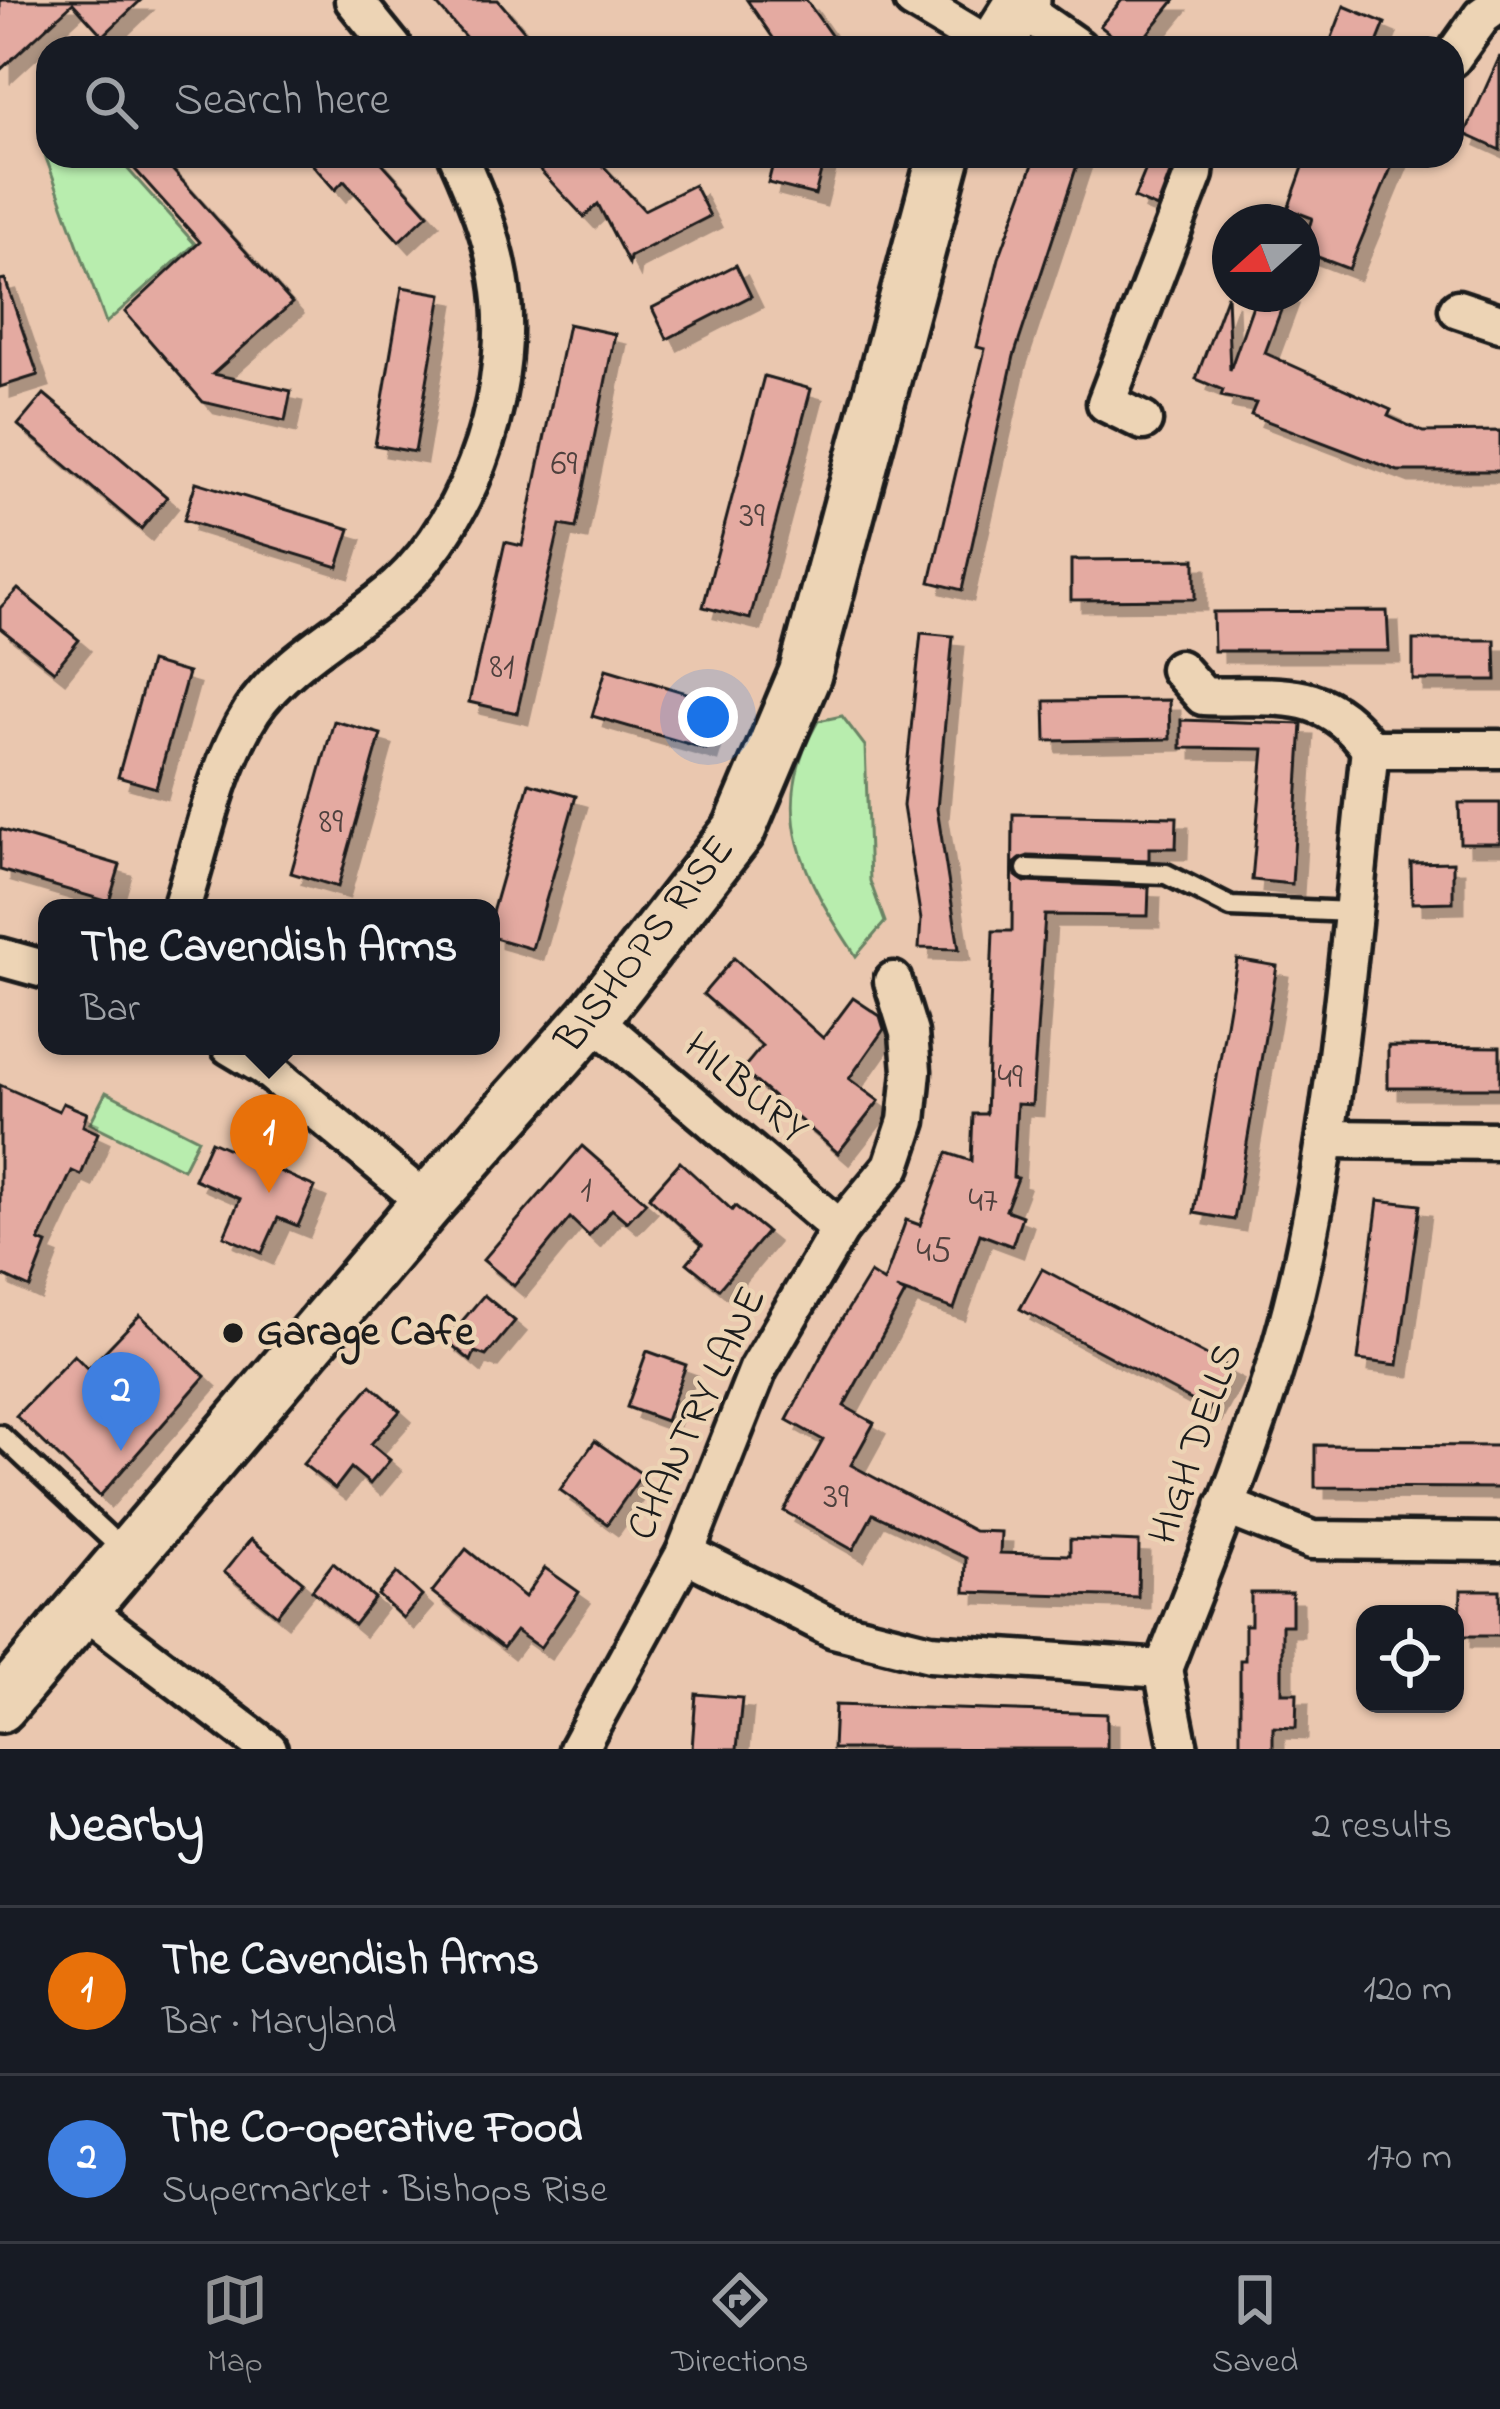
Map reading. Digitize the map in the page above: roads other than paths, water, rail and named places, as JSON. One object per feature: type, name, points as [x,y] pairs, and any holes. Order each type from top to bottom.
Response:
[{"type":"street","points":[[354,0],[382,36]]},
{"type":"street","points":[[913,0],[1039,36]]},
{"type":"street","points":[[1464,41],[1482,16],[1500,3]]},
{"type":"street","points":[[184,899],[228,757],[253,710],[282,676],[401,583],[459,504],[481,449],[502,342],[499,278],[478,201],[463,168]]},
{"type":"street","name":"BISHOPS RISE","points":[[0,1706],[427,1203],[592,1018],[739,830],[805,674],[941,168]]},
{"type":"street","points":[[1143,421],[1106,403],[1195,168]]},
{"type":"street","points":[[1458,309],[1500,323]]},
{"type":"street","points":[[1179,669],[1203,696],[1319,700],[1352,723],[1370,749],[1500,749]]},
{"type":"street","name":"HIGH DELLS","points":[[1162,1670],[1225,1506],[1295,1295],[1327,1139],[1370,749]]},
{"type":"street","points":[[0,957],[38,968]]},
{"type":"street","name":"CHANTRY LANE","points":[[578,1749],[685,1553],[758,1370],[840,1229],[892,1166],[907,1120],[909,1033],[893,981]]},
{"type":"street","name":"HILBURY","points":[[592,1018],[840,1229]]},
{"type":"street","points":[[245,1055],[266,1067],[427,1203]]},
{"type":"street","points":[[1327,1139],[1500,1141]]},
{"type":"street","points":[[1225,1506],[1312,1540],[1500,1541]]},
{"type":"street","points":[[685,1553],[834,1628],[930,1653],[1162,1670],[1179,1749]]},
{"type":"street","points":[[84,1609],[268,1749]]},
{"type":"lane","points":[[1027,868],[1166,874],[1231,907],[1352,912]]},
{"type":"lane","points":[[0,1435],[129,1556]]},
{"type":"place","name":"The Cavendish Arms","points":[[269,1193]]},
{"type":"place","name":"Garage Cafe","points":[[233,1333]]},
{"type":"place","name":"The Co-operative Food","points":[[121,1451]]}]
